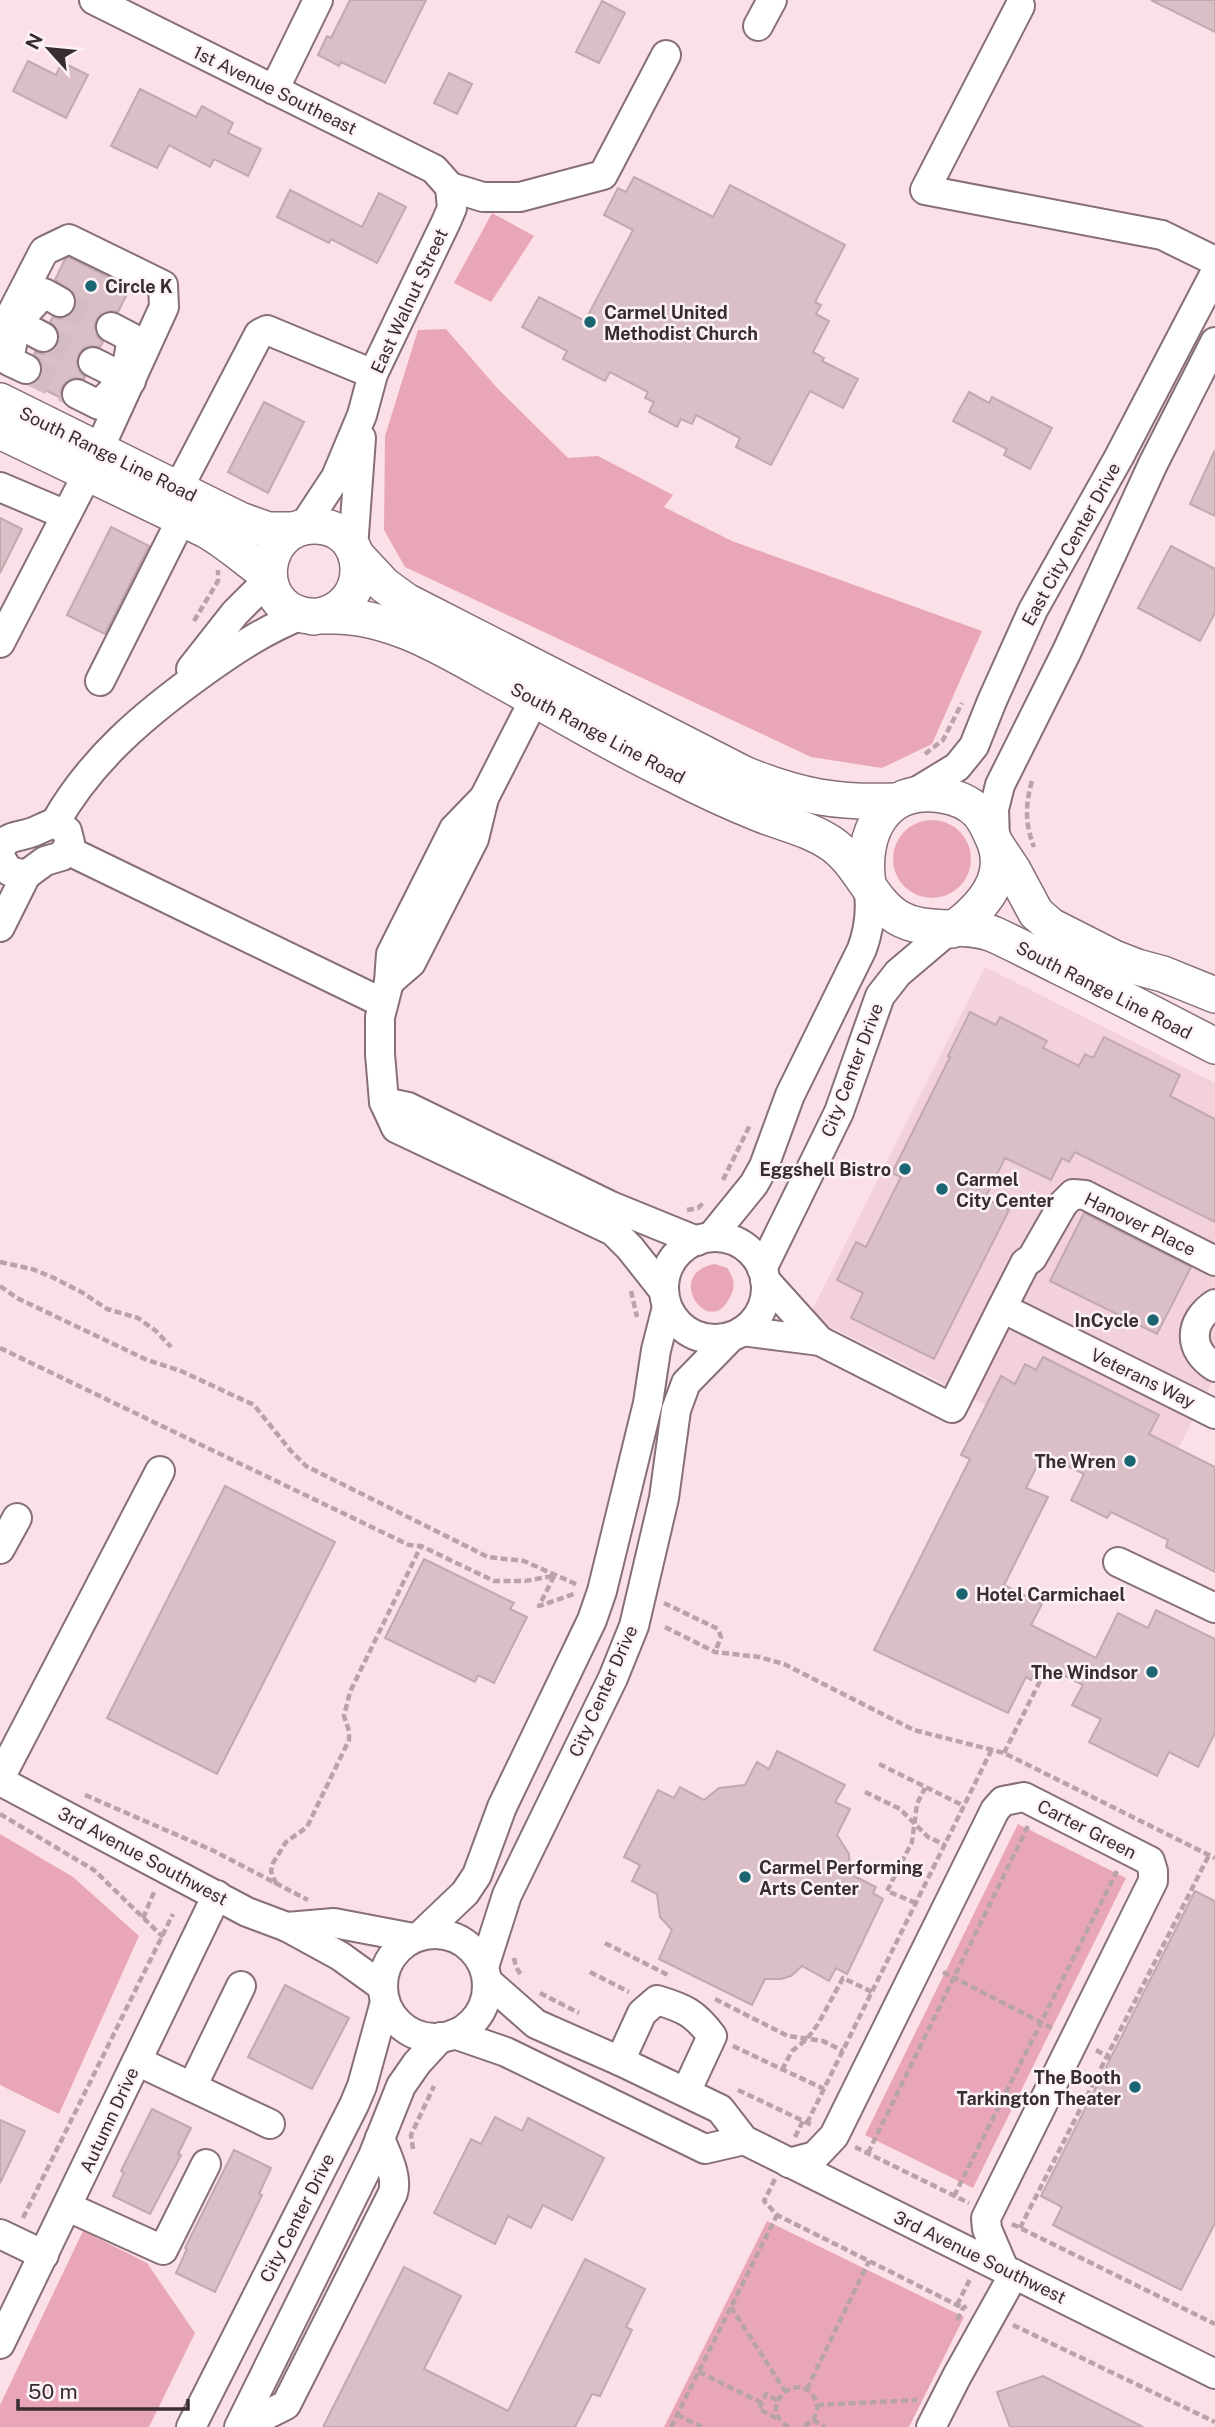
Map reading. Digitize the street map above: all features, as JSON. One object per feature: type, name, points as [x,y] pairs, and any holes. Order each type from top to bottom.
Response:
[{"type":"main road","name":"South Range Line Road","points":[[0,401],[93,461],[180,503],[280,531],[299,528]]},
{"type":"main road","name":"South Range Line Road","points":[[0,431],[93,461]]},
{"type":"main road","name":"South Range Line Road","points":[[180,503],[268,577]]},
{"type":"main road","points":[[322,526],[331,529],[347,540],[354,551],[359,575],[357,584],[348,601],[332,613],[308,616],[287,608],[271,587],[268,577],[272,553],[285,536],[299,528],[322,526]]},
{"type":"main road","name":"South Range Line Road","points":[[354,551],[395,595],[744,774],[779,788],[814,797],[860,803],[903,798]]},
{"type":"main road","name":"South Range Line Road","points":[[308,616],[348,616],[404,631],[459,657],[667,772],[768,817],[811,831],[845,856],[868,884]]},
{"type":"main road","points":[[941,794],[963,801],[979,813],[996,844],[998,869],[992,890],[979,906],[951,929],[915,925],[898,918],[885,908],[868,884],[865,857],[870,835],[882,815],[903,798],[941,794]]},
{"type":"main road","name":"South Range Line Road","points":[[996,844],[1035,913],[1051,926],[1114,958],[1215,995]]},
{"type":"main road","name":"South Range Line Road","points":[[951,929],[990,933],[1215,1046]]},
{"type":"street","name":"1st Avenue Southeast","points":[[94,0],[434,169],[450,187]]},
{"type":"street","points":[[274,90],[318,0]]},
{"type":"street","points":[[758,26],[772,0]]},
{"type":"street","points":[[1020,6],[925,190],[1162,235],[1215,261]]},
{"type":"street","points":[[450,187],[483,197],[520,197],[603,175],[666,55]]},
{"type":"street","name":"East Walnut Street","points":[[299,528],[336,478],[362,415],[373,374],[452,208],[450,187]]},
{"type":"street","points":[[0,643],[93,461],[128,380],[164,307],[163,285],[69,239],[44,251],[8,326],[9,361],[26,369]]},
{"type":"street","name":"East City Center Drive","points":[[903,798],[957,767],[974,746],[1033,610],[1119,457],[1215,273]]},
{"type":"street","points":[[8,326],[44,293],[60,302]]},
{"type":"street","points":[[8,326],[43,337]]},
{"type":"street","points":[[77,394],[99,405],[128,380],[132,338],[111,327]]},
{"type":"street","points":[[100,681],[259,334],[267,330],[373,374]]},
{"type":"street","name":"East City Center Drive","points":[[996,844],[994,809],[1000,785],[1067,651],[1153,464],[1205,389],[1215,342]]},
{"type":"street","points":[[93,362],[128,380]]},
{"type":"street","points":[[1165,369],[1205,389]]},
{"type":"street","name":"East Walnut Street","points":[[354,551],[362,415]]},
{"type":"street","points":[[0,486],[66,515]]},
{"type":"street","points":[[167,698],[235,613],[268,577]]},
{"type":"street","points":[[0,851],[5,840],[14,835],[34,832],[55,823],[72,794],[99,760],[167,698],[240,646],[279,624],[308,616]]},
{"type":"street","points":[[535,698],[484,798],[474,839],[411,963],[386,992],[380,1017],[380,1054],[384,1102],[396,1128],[613,1231],[630,1248],[666,1299],[676,1322],[694,1335],[716,1339],[737,1334],[820,1341],[952,1408],[1002,1308]]},
{"type":"street","points":[[0,927],[26,875],[45,861],[62,856],[71,843],[68,831],[55,823]]},
{"type":"street","points":[[67,850],[386,992]]},
{"type":"street","points":[[0,857],[9,871],[26,875]]},
{"type":"street","points":[[744,2140],[705,2149],[506,2052],[448,2036],[416,2035],[391,2016],[384,1995],[384,1972],[398,1948],[418,1936],[465,1893],[477,1875],[502,1807],[592,1620],[602,1591],[648,1403],[666,1299],[666,1275],[673,1259],[685,1247],[704,1239],[754,1184],[764,1166],[790,1096],[868,933],[871,915],[868,884]]},
{"type":"street","name":"City Center Drive","points":[[763,1274],[839,1112],[880,996],[898,973],[951,929]]},
{"type":"street","points":[[384,1102],[408,1107],[611,1206],[704,1239],[737,1242],[747,1249],[763,1274],[820,1341]]},
{"type":"street","name":"Hanover Place","points":[[1002,1308],[1025,1263],[1039,1249],[1063,1204],[1073,1194],[1085,1195],[1215,1261]]},
{"type":"street","points":[[737,1334],[759,1314],[766,1291],[763,1274]]},
{"type":"street","points":[[1205,1409],[1215,1367],[1203,1359],[1196,1348],[1194,1335],[1197,1322],[1205,1311],[1215,1304]]},
{"type":"street","name":"Veterans Way","points":[[1002,1308],[1205,1409]]},
{"type":"street","name":"City Center Drive","points":[[486,1974],[506,1895],[613,1678],[634,1626],[664,1498],[676,1410],[682,1392],[696,1370],[737,1334]]},
{"type":"street","points":[[0,1779],[160,1471]]},
{"type":"street","points":[[0,1549],[16,1518]]},
{"type":"street","points":[[1118,1562],[1215,1608]]},
{"type":"street","name":"3rd Avenue Southwest","points":[[0,1779],[257,1917],[287,1927],[340,1956],[384,1995]]},
{"type":"street","name":"Carter Green","points":[[791,2152],[815,2156],[834,2136],[995,1810],[1003,1801],[1024,1797],[1150,1861],[1153,1881],[988,2212]]},
{"type":"street","name":"Autumn Drive","points":[[0,2344],[217,1895]]},
{"type":"street","name":"3rd Avenue Southwest","points":[[287,1927],[334,1923],[418,1936]]},
{"type":"street","points":[[241,2427],[380,2138],[405,2079],[448,2036],[473,2022],[481,2010],[486,1996],[486,1974],[477,1954],[452,1936],[436,1933],[418,1936]]},
{"type":"street","name":"3rd Avenue Southwest","points":[[486,1974],[536,2024],[620,2060],[692,2081],[720,2109],[744,2140],[791,2152],[1009,2272],[1215,2374]]},
{"type":"street","points":[[192,2087],[241,1986]]},
{"type":"street","name":"City Center Drive","points":[[191,2427],[354,2105],[362,2086],[384,1995]]},
{"type":"street","points":[[620,2060],[642,2013],[657,2000],[679,2007],[698,2018],[712,2036],[692,2081]]},
{"type":"street","points":[[137,2061],[270,2124]]},
{"type":"street","points":[[68,2207],[163,2250],[206,2164]]},
{"type":"street","points":[[931,2427],[993,2311],[1009,2272],[987,2229],[988,2212]]},
{"type":"street","points":[[11,2227],[44,2255]]},
{"type":"path","points":[[0,1262],[43,1273],[83,1293],[107,1309],[138,1318],[156,1331],[171,1347]]},
{"type":"path","points":[[0,1286],[17,1298],[146,1360],[181,1371],[254,1405],[306,1466],[488,1557],[524,1561],[554,1576],[581,1584],[576,1602]]},
{"type":"path","points":[[0,1348],[408,1545],[421,1546],[494,1581],[525,1581],[554,1576]]},
{"type":"path","points":[[82,1794],[214,1851],[276,1885],[271,1871],[273,1863],[286,1842],[307,1827],[349,1740],[344,1716],[350,1692],[421,1546]]},
{"type":"path","points":[[554,1576],[539,1606],[578,1593]]},
{"type":"path","points":[[660,1601],[718,1629],[721,1637],[715,1652]]},
{"type":"path","points":[[665,1628],[715,1652],[759,1657],[784,1664],[914,1730],[1004,1753],[1215,1858]]},
{"type":"path","points":[[1004,1753],[1047,1667]]},
{"type":"path","points":[[791,2152],[992,1749]]},
{"type":"path","points":[[879,1764],[964,1806]]},
{"type":"path","points":[[916,1903],[887,1891],[912,1842],[917,1804],[925,1788]]},
{"type":"path","points":[[865,1792],[900,1809],[928,1837],[945,1845]]},
{"type":"path","points":[[0,1814],[94,1870],[163,1937]]},
{"type":"path","points":[[868,2153],[1030,1822]]},
{"type":"path","points":[[1020,2228],[1209,1855]]},
{"type":"path","points":[[954,2196],[1119,1866]]},
{"type":"path","points":[[11,2227],[173,1914]]},
{"type":"path","points":[[605,1943],[678,1980]]},
{"type":"path","points":[[894,1947],[1109,2057]]},
{"type":"path","points":[[515,1948],[516,1967],[526,1981]]},
{"type":"path","points":[[590,1972],[651,2006]]},
{"type":"path","points":[[782,2070],[792,2050],[807,2039],[818,2024],[843,1978],[872,1992]]},
{"type":"path","points":[[534,1989],[586,2016]]},
{"type":"path","points":[[715,1999],[788,2036],[823,2041],[843,2051]]},
{"type":"path","points":[[712,2036],[824,2089]]},
{"type":"path","points":[[692,2081],[805,2122],[1215,2324]]},
{"type":"path","points":[[428,2098],[436,2082]]},
{"type":"path","points":[[772,2185],[764,2201],[777,2216],[963,2308],[974,2303],[993,2311],[1015,2326],[1215,2422]]},
{"type":"path","points":[[671,2427],[777,2216]]},
{"type":"path","points":[[807,2389],[869,2261]]},
{"type":"path","points":[[957,2305],[969,2280]]},
{"type":"path","points":[[731,2307],[785,2390]]},
{"type":"path","points":[[699,2372],[761,2403]]},
{"type":"path","points":[[779,2419],[776,2409],[785,2390],[796,2387],[807,2389],[814,2396],[817,2405],[813,2420],[803,2427]]},
{"type":"path","points":[[778,2400],[765,2394],[759,2409],[779,2419],[787,2427]]},
{"type":"path","points":[[817,2405],[917,2400]]},
{"type":"path","points":[[677,2415],[702,2427]]},
{"type":"path","points":[[813,2420],[825,2427]]},
{"type":"shaded area","points":[[492,213],[534,236],[491,302],[454,283]]},
{"type":"shaded area","points":[[446,329],[498,389],[568,458],[598,456],[673,495],[664,507],[732,541],[982,631],[932,744],[882,768],[811,757],[405,567],[384,530],[385,436],[418,330]]},
{"type":"shaded area","points":[[932,820],[947,823],[959,832],[968,844],[971,859],[968,874],[959,886],[947,895],[932,898],[917,895],[905,886],[896,874],[893,859],[896,844],[905,832],[917,823]]},
{"type":"shaded area","points":[[985,967],[1215,1083],[1215,1376],[1157,1491],[809,1316]]},
{"type":"shaded area","points":[[715,1264],[727,1268],[734,1287],[729,1299],[720,1309],[711,1312],[702,1308],[691,1290],[692,1279],[700,1270]]},
{"type":"shaded area","points":[[1018,1824],[1126,1878],[973,2188],[865,2135]]},
{"type":"shaded area","points":[[0,1834],[73,1877],[139,1936],[59,2114],[0,2085]]},
{"type":"shaded area","points":[[767,2221],[964,2317],[909,2427],[664,2427]]},
{"type":"shaded area","points":[[83,2231],[147,2263],[195,2333],[149,2427],[0,2427],[0,2405]]},
{"type":"building","points":[[350,0],[426,0],[385,83],[341,62],[339,66],[318,55],[327,36],[331,38]]},
{"type":"building","points":[[1151,0],[1215,0],[1215,32]]},
{"type":"building","points":[[602,1],[625,13],[599,63],[576,52]]},
{"type":"building","points":[[28,61],[56,75],[62,62],[88,75],[66,118],[13,91]]},
{"type":"building","points":[[449,73],[472,84],[457,114],[434,103]]},
{"type":"building","points":[[140,89],[196,117],[202,106],[233,123],[228,133],[261,149],[248,176],[214,159],[210,167],[169,145],[157,168],[111,146]]},
{"type":"building","name":"Carmel United Methodist Church","points":[[634,177],[713,217],[730,185],[845,245],[815,302],[821,305],[816,314],[829,321],[813,352],[824,358],[822,361],[858,379],[843,408],[810,391],[771,465],[736,447],[740,438],[696,415],[692,424],[681,419],[677,427],[649,412],[654,402],[645,398],[648,392],[610,372],[605,381],[563,359],[567,351],[522,327],[539,297],[585,321],[633,230],[604,215],[618,188],[626,192]]},
{"type":"building","points":[[290,190],[362,227],[379,193],[406,207],[377,263],[331,239],[329,243],[277,217]]},
{"type":"building","points":[[69,257],[130,288],[118,312],[102,313],[97,319],[94,328],[103,342],[100,347],[84,348],[79,354],[77,364],[85,377],[67,381],[62,387],[61,398],[33,384],[41,377],[43,368],[34,355],[35,352],[43,354],[51,351],[58,344],[60,337],[50,322],[53,317],[68,317],[75,310],[77,301],[74,293],[55,280],[65,259]]},
{"type":"building","points":[[969,392],[989,403],[992,397],[1052,428],[1030,469],[1004,455],[1007,449],[953,421]]},
{"type":"building","points":[[264,402],[304,422],[268,493],[228,472]]},
{"type":"building","points":[[1215,450],[1215,516],[1190,504]]},
{"type":"building","points":[[0,518],[22,529],[0,573]]},
{"type":"building","points":[[111,527],[149,546],[105,634],[67,615]]},
{"type":"building","points":[[1171,546],[1215,569],[1215,613],[1200,641],[1138,608]]},
{"type":"building","name":"Carmel City Center","points":[[970,1012],[996,1025],[1000,1017],[1047,1041],[1043,1048],[1079,1066],[1085,1054],[1093,1058],[1104,1037],[1180,1075],[1170,1096],[1215,1119],[1215,1222],[1075,1152],[1069,1162],[1062,1158],[1051,1180],[1005,1158],[985,1198],[1009,1210],[934,1359],[851,1318],[863,1293],[837,1280],[856,1242],[866,1247],[901,1177],[892,1173]]},
{"type":"building","name":"Carmel City Center","points":[[1084,1213],[1191,1267],[1157,1334],[1050,1281]]},
{"type":"building","points":[[1043,1357],[1159,1415],[1149,1434],[1215,1467],[1215,1572],[1166,1547],[1168,1540],[1111,1512],[1107,1518],[1071,1500],[1084,1474],[1043,1454],[1026,1488],[1048,1497],[1004,1585],[1042,1604],[1031,1625],[1096,1658],[1118,1613],[1148,1628],[1156,1610],[1215,1639],[1215,1733],[1198,1767],[1169,1752],[1157,1776],[1089,1742],[1101,1719],[1072,1705],[1083,1685],[1039,1663],[1031,1680],[1026,1677],[1008,1713],[874,1650],[970,1459],[961,1455],[1001,1376],[1015,1384],[1025,1364],[1036,1370]]},
{"type":"building","points":[[225,1486],[335,1542],[217,1774],[107,1718]]},
{"type":"building","points":[[424,1559],[514,1603],[510,1609],[527,1617],[494,1683],[478,1675],[475,1682],[385,1638]]},
{"type":"building","name":"Carmel Performing Arts Center","points":[[777,1751],[845,1785],[835,1802],[850,1809],[837,1835],[849,1854],[850,1874],[876,1887],[873,1893],[883,1899],[847,1974],[836,1968],[829,1981],[802,1966],[791,1976],[765,1979],[752,2005],[659,1959],[672,1930],[660,1917],[657,1894],[632,1881],[640,1865],[624,1857],[658,1790],[674,1798],[680,1787],[704,1800],[719,1788],[745,1785],[757,1762],[769,1769]]},
{"type":"building","name":"The Booth Tarkington Theater","points":[[1195,1891],[1215,1901],[1215,2223],[1181,2290],[1053,2225],[1062,2207],[1041,2196]]},
{"type":"building","points":[[285,1985],[349,2018],[312,2089],[248,2057]]},
{"type":"building","points":[[152,2109],[191,2128],[178,2154],[181,2155],[150,2214],[113,2196],[124,2173],[121,2171]]},
{"type":"building","points":[[495,2117],[522,2131],[528,2118],[604,2158],[572,2220],[543,2205],[531,2228],[508,2216],[495,2244],[434,2213],[471,2139],[481,2144]]},
{"type":"building","points":[[0,2120],[25,2131],[0,2183]]},
{"type":"building","points":[[234,2150],[271,2168],[259,2194],[262,2195],[215,2292],[176,2273],[187,2249],[185,2248]]},
{"type":"building","points":[[585,2259],[645,2289],[626,2327],[632,2330],[600,2396],[592,2394],[575,2427],[323,2427],[404,2267],[461,2296],[424,2369],[508,2411]]},
{"type":"building","points":[[1043,2376],[1143,2427],[1010,2427],[997,2392]]},
{"type":"tunnel","points":[[60,302],[111,327]]},
{"type":"tunnel","points":[[43,337],[93,362]]},
{"type":"tunnel","points":[[26,369],[77,394]]},
{"type":"place","name":"Circle K","points":[[91,286]]},
{"type":"place","name":"Carmel United Methodist Church","points":[[590,322]]},
{"type":"place","name":"Eggshell Bistro","points":[[905,1169]]},
{"type":"place","name":"Carmel City Center","points":[[942,1189]]},
{"type":"place","name":"InCycle","points":[[1153,1320]]},
{"type":"place","name":"The Wren","points":[[1130,1461]]},
{"type":"place","name":"Hotel Carmichael","points":[[962,1594]]},
{"type":"place","name":"The Windsor","points":[[1152,1672]]},
{"type":"place","name":"Carmel Performing Arts Center","points":[[745,1877]]},
{"type":"place","name":"The Booth Tarkington Theater","points":[[1135,2087]]}]
